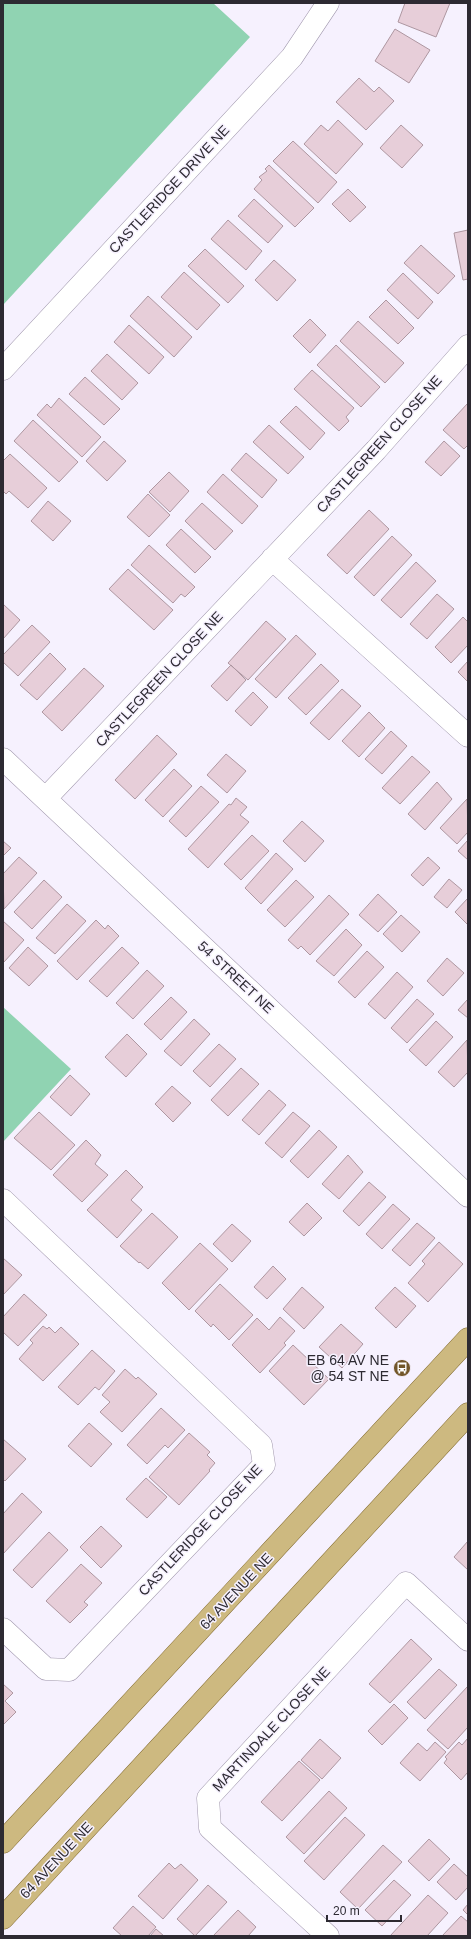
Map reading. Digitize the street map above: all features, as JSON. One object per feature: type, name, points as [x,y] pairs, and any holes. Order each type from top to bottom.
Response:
[{"type":"main road","name":"64 AVENUE NE","points":[[3,1842],[468,1339]]},
{"type":"main road","name":"64 AVENUE NE","points":[[3,1918],[459,1427],[468,1414]]},
{"type":"street","name":"CASTLERIDGE DRIVE NE","points":[[3,369],[292,57],[328,3]]},
{"type":"street","name":"CASTLEGREEN CLOSE NE","points":[[46,798],[376,450],[468,346]]},
{"type":"street","points":[[272,559],[468,736]]},
{"type":"street","name":"54 STREET NE","points":[[3,759],[468,1196]]},
{"type":"street","name":"CASTLERIDGE CLOSE NE","points":[[3,1200],[261,1445],[264,1465],[69,1670],[46,1669],[3,1629]]},
{"type":"street","name":"MARTINDALE CLOSE NE","points":[[328,1936],[210,1828],[208,1798],[406,1583],[468,1640]]},
{"type":"green space","points":[[3,3],[213,3],[250,37],[3,305]]},
{"type":"green space","points":[[3,1007],[71,1069],[3,1142]]},
{"type":"building","points":[[405,3],[450,3],[436,37],[398,22]]},
{"type":"building","points":[[395,29],[430,50],[409,83],[375,61]]},
{"type":"building","points":[[359,78],[374,92],[379,87],[394,101],[366,130],[336,102]]},
{"type":"building","points":[[338,120],[363,144],[336,174],[304,144],[321,125],[328,131]]},
{"type":"building","points":[[401,125],[423,145],[402,168],[380,148]]},
{"type":"building","points":[[293,141],[337,182],[318,203],[273,161]]},
{"type":"building","points":[[269,165],[314,208],[295,227],[254,189],[262,180],[259,177],[267,171],[265,169]]},
{"type":"building","points":[[348,189],[366,207],[350,222],[332,204]]},
{"type":"building","points":[[254,199],[283,226],[268,243],[238,216]]},
{"type":"building","points":[[228,220],[262,251],[246,270],[211,239]]},
{"type":"building","points":[[468,230],[468,279],[463,280],[454,233]]},
{"type":"building","points":[[421,245],[455,276],[438,294],[404,263]]},
{"type":"building","points":[[205,249],[244,286],[228,303],[188,266]]},
{"type":"building","points":[[274,260],[296,280],[277,301],[255,280]]},
{"type":"building","points":[[184,272],[220,305],[197,330],[161,297]]},
{"type":"building","points":[[403,273],[433,302],[418,319],[387,290]]},
{"type":"building","points":[[148,296],[192,337],[174,357],[130,316]]},
{"type":"building","points":[[386,300],[414,328],[398,344],[369,317]]},
{"type":"building","points":[[310,319],[326,335],[310,353],[293,336]]},
{"type":"building","points":[[358,321],[404,363],[385,383],[340,341]]},
{"type":"building","points":[[129,325],[164,357],[149,374],[114,342]]},
{"type":"building","points":[[336,345],[380,387],[361,407],[317,365]]},
{"type":"building","points":[[107,354],[138,383],[122,400],[91,371]]},
{"type":"building","points":[[312,370],[354,408],[346,417],[349,421],[339,431],[294,389]]},
{"type":"building","points":[[85,377],[120,409],[104,425],[69,394]]},
{"type":"building","points":[[59,398],[101,437],[82,457],[37,415],[47,404],[51,408]]},
{"type":"building","points":[[468,403],[468,445],[464,449],[443,430]]},
{"type":"building","points":[[296,406],[325,433],[310,450],[280,422]]},
{"type":"building","points":[[33,420],[78,462],[59,482],[14,441]]},
{"type":"building","points":[[269,425],[304,457],[288,474],[253,442]]},
{"type":"building","points":[[104,441],[126,461],[107,481],[86,461]]},
{"type":"building","points":[[444,441],[460,456],[441,476],[425,462]]},
{"type":"building","points":[[246,453],[277,480],[262,498],[231,470]]},
{"type":"building","points":[[10,454],[47,488],[28,508],[9,491],[6,494],[3,491],[3,461]]},
{"type":"building","points":[[169,472],[189,491],[170,512],[149,492]]},
{"type":"building","points":[[223,474],[258,506],[242,524],[207,492]]},
{"type":"building","points":[[148,494],[170,515],[149,537],[127,517]]},
{"type":"building","points":[[48,501],[71,521],[53,541],[31,521]]},
{"type":"building","points":[[202,503],[233,531],[215,550],[185,521]]},
{"type":"building","points":[[369,510],[389,529],[347,574],[327,555]]},
{"type":"building","points":[[181,529],[211,557],[195,573],[166,545]]},
{"type":"building","points":[[392,536],[412,555],[374,596],[354,577]]},
{"type":"building","points":[[149,545],[195,587],[185,597],[181,594],[173,603],[131,565]]},
{"type":"building","points":[[416,562],[436,581],[401,618],[381,600]]},
{"type":"building","points":[[128,569],[173,610],[154,630],[109,589]]},
{"type":"building","points":[[437,594],[454,609],[427,639],[410,624]]},
{"type":"building","points":[[3,604],[20,620],[3,639]]},
{"type":"building","points":[[463,617],[468,622],[468,645],[451,663],[435,647]]},
{"type":"building","points":[[266,621],[286,639],[248,680],[228,663]]},
{"type":"building","points":[[32,625],[50,642],[18,676],[3,662],[3,655]]},
{"type":"building","points":[[296,635],[316,654],[276,698],[255,679]]},
{"type":"building","points":[[50,653],[66,669],[37,700],[20,685]]},
{"type":"building","points":[[468,661],[468,682],[458,672]]},
{"type":"building","points":[[321,664],[339,681],[306,715],[288,698]]},
{"type":"building","points":[[231,665],[246,680],[227,701],[211,686]]},
{"type":"building","points":[[84,668],[104,686],[62,731],[42,712]]},
{"type":"building","points":[[342,689],[361,706],[329,740],[310,723]]},
{"type":"building","points":[[253,692],[268,707],[251,726],[235,711]]},
{"type":"building","points":[[369,712],[385,728],[359,757],[342,741]]},
{"type":"building","points":[[391,731],[407,746],[382,774],[365,759]]},
{"type":"building","points":[[157,735],[177,754],[135,799],[115,780]]},
{"type":"building","points":[[226,754],[246,771],[227,793],[207,775]]},
{"type":"building","points":[[412,756],[430,772],[400,804],[382,788]]},
{"type":"building","points":[[174,769],[192,786],[163,817],[145,800]]},
{"type":"building","points":[[437,782],[452,799],[425,830],[408,814]]},
{"type":"building","points":[[201,786],[219,802],[186,837],[169,821]]},
{"type":"building","points":[[236,798],[247,807],[240,815],[249,822],[208,868],[188,849]]},
{"type":"building","points":[[467,799],[468,832],[457,844],[440,828]]},
{"type":"building","points":[[302,821],[324,841],[305,862],[283,841]]},
{"type":"building","points":[[252,835],[269,851],[241,880],[224,864]]},
{"type":"building","points":[[468,840],[468,860],[458,851]]},
{"type":"building","points":[[3,841],[11,848],[3,856]]},
{"type":"building","points":[[276,853],[293,869],[261,904],[245,888]]},
{"type":"building","points":[[19,857],[37,873],[4,909],[3,874]]},
{"type":"building","points":[[428,857],[440,868],[423,886],[411,875]]},
{"type":"building","points":[[449,879],[462,890],[447,908],[434,897]]},
{"type":"building","points":[[44,880],[62,897],[32,929],[14,912]]},
{"type":"building","points":[[296,880],[314,897],[285,927],[267,910]]},
{"type":"building","points":[[378,894],[397,912],[378,932],[359,915]]},
{"type":"building","points":[[329,895],[349,914],[310,955],[301,946],[298,949],[288,940]]},
{"type":"building","points":[[468,898],[468,925],[455,912]]},
{"type":"building","points":[[67,904],[86,921],[55,954],[36,938]]},
{"type":"building","points":[[401,915],[420,932],[402,952],[383,934]]},
{"type":"building","points":[[96,920],[105,929],[108,925],[119,936],[77,980],[57,961]]},
{"type":"building","points":[[3,921],[24,940],[4,962],[3,961]]},
{"type":"building","points":[[346,929],[362,945],[334,976],[316,961]]},
{"type":"building","points":[[28,947],[48,966],[29,986],[9,968]]},
{"type":"building","points":[[122,947],[139,963],[107,997],[89,981]]},
{"type":"building","points":[[367,951],[384,967],[355,998],[338,982]]},
{"type":"building","points":[[447,958],[464,973],[443,996],[427,981]]},
{"type":"building","points":[[147,970],[164,986],[133,1019],[116,1003]]},
{"type":"building","points":[[397,972],[413,987],[385,1019],[368,1004]]},
{"type":"building","points":[[171,997],[187,1012],[161,1040],[144,1024]]},
{"type":"building","points":[[417,999],[434,1014],[407,1043],[391,1028]]},
{"type":"building","points":[[468,999],[468,1018],[458,1010]]},
{"type":"building","points":[[194,1019],[210,1034],[181,1066],[164,1051]]},
{"type":"building","points":[[436,1021],[453,1037],[426,1066],[409,1050]]},
{"type":"building","points":[[127,1034],[147,1054],[126,1077],[105,1057]]},
{"type":"building","points":[[467,1040],[468,1072],[454,1087],[438,1072]]},
{"type":"building","points":[[219,1044],[236,1059],[210,1087],[193,1071]]},
{"type":"building","points":[[241,1068],[259,1084],[228,1116],[211,1100]]},
{"type":"building","points":[[70,1075],[90,1094],[71,1116],[50,1097]]},
{"type":"building","points":[[172,1086],[191,1103],[173,1122],[155,1104]]},
{"type":"building","points":[[269,1090],[286,1105],[259,1135],[242,1120]]},
{"type":"building","points":[[39,1112],[75,1145],[51,1170],[14,1138]]},
{"type":"building","points":[[293,1112],[310,1126],[282,1158],[265,1143]]},
{"type":"building","points":[[319,1130],[337,1147],[308,1178],[290,1161]]},
{"type":"building","points":[[86,1140],[101,1155],[95,1164],[108,1175],[82,1202],[53,1175]]},
{"type":"building","points":[[348,1155],[363,1172],[339,1199],[322,1184]]},
{"type":"building","points":[[126,1170],[143,1187],[131,1200],[142,1210],[117,1238],[87,1210]]},
{"type":"building","points":[[369,1182],[386,1197],[359,1226],[343,1211]]},
{"type":"building","points":[[307,1203],[322,1218],[304,1236],[289,1222]]},
{"type":"building","points":[[393,1204],[410,1219],[382,1249],[366,1234]]},
{"type":"building","points":[[152,1213],[178,1237],[148,1269],[120,1246]]},
{"type":"building","points":[[417,1223],[435,1238],[410,1266],[392,1250]]},
{"type":"building","points":[[232,1224],[251,1241],[232,1262],[213,1244]]},
{"type":"building","points":[[439,1242],[463,1264],[428,1302],[408,1283],[425,1264],[422,1261]]},
{"type":"building","points":[[200,1243],[228,1269],[189,1310],[162,1283]]},
{"type":"building","points":[[3,1258],[22,1275],[3,1295]]},
{"type":"building","points":[[273,1266],[286,1279],[267,1299],[254,1287]]},
{"type":"building","points":[[220,1284],[253,1315],[229,1340],[213,1324],[211,1327],[195,1311]]},
{"type":"building","points":[[302,1287],[324,1307],[304,1329],[283,1309]]},
{"type":"building","points":[[395,1287],[416,1306],[396,1328],[375,1308]]},
{"type":"building","points":[[24,1294],[47,1315],[18,1346],[3,1332],[3,1317]]},
{"type":"building","points":[[280,1317],[295,1331],[284,1343],[286,1345],[260,1373],[232,1345],[257,1318],[269,1330]]},
{"type":"building","points":[[341,1324],[363,1344],[342,1368],[319,1347]]},
{"type":"building","points":[[43,1326],[47,1329],[49,1327],[55,1333],[61,1327],[79,1344],[43,1381],[19,1359],[33,1343],[30,1340]]},
{"type":"building","points":[[293,1345],[329,1379],[304,1405],[269,1371]]},
{"type":"building","points":[[92,1350],[115,1371],[99,1390],[95,1387],[78,1405],[58,1387]]},
{"type":"building","points":[[125,1369],[136,1379],[138,1377],[157,1394],[122,1432],[100,1412],[110,1402],[102,1395]]},
{"type":"building","points":[[161,1408],[185,1430],[168,1448],[165,1445],[147,1464],[127,1445]]},
{"type":"building","points":[[89,1423],[112,1444],[91,1467],[68,1446]]},
{"type":"building","points":[[189,1433],[210,1452],[207,1455],[215,1463],[209,1470],[210,1471],[179,1505],[149,1477]]},
{"type":"building","points":[[3,1439],[26,1459],[5,1481],[3,1479]]},
{"type":"building","points":[[146,1478],[167,1497],[147,1518],[126,1499]]},
{"type":"building","points":[[22,1493],[42,1512],[3,1554],[3,1514]]},
{"type":"building","points":[[101,1526],[122,1546],[101,1568],[80,1547]]},
{"type":"building","points":[[49,1532],[68,1550],[32,1588],[13,1570]]},
{"type":"building","points":[[468,1541],[468,1570],[454,1557]]},
{"type":"building","points":[[81,1564],[102,1583],[84,1602],[88,1605],[70,1623],[46,1601]]},
{"type":"building","points":[[411,1639],[432,1659],[390,1703],[369,1684]]},
{"type":"building","points":[[439,1669],[457,1685],[425,1719],[407,1702]]},
{"type":"building","points":[[3,1684],[13,1693],[5,1701],[16,1712],[3,1725]]},
{"type":"building","points":[[468,1686],[468,1727],[448,1749],[427,1730]]},
{"type":"building","points":[[394,1704],[408,1718],[382,1745],[368,1731]]},
{"type":"building","points":[[468,1738],[468,1772],[461,1780],[444,1763],[447,1759],[445,1757],[459,1742],[462,1745]]},
{"type":"building","points":[[320,1739],[341,1758],[322,1779],[301,1760]]},
{"type":"building","points":[[435,1742],[446,1752],[420,1781],[400,1763],[418,1743],[427,1751]]},
{"type":"building","points":[[299,1761],[320,1780],[282,1821],[261,1802]]},
{"type":"building","points":[[329,1791],[347,1808],[304,1854],[286,1837]]},
{"type":"building","points":[[345,1817],[365,1835],[324,1880],[304,1861]]},
{"type":"building","points":[[429,1839],[450,1859],[429,1881],[408,1861]]},
{"type":"building","points":[[383,1845],[402,1862],[358,1909],[340,1892]]},
{"type":"building","points":[[169,1863],[175,1869],[181,1864],[198,1880],[163,1919],[138,1896]]},
{"type":"building","points":[[454,1864],[468,1877],[468,1887],[456,1900],[437,1882]]},
{"type":"building","points":[[394,1880],[411,1895],[382,1926],[365,1910]]},
{"type":"building","points":[[208,1885],[227,1902],[195,1936],[177,1919]]},
{"type":"building","points":[[428,1895],[448,1913],[427,1936],[390,1936]]},
{"type":"building","points":[[468,1904],[468,1915],[463,1910]]},
{"type":"building","points":[[133,1906],[156,1927],[148,1936],[122,1936],[113,1928]]},
{"type":"building","points":[[238,1910],[256,1927],[248,1936],[213,1936]]},
{"type":"building","points":[[461,1916],[468,1922],[468,1936],[442,1936]]},
{"type":"building","points":[[156,1929],[164,1936],[150,1936]]},
{"type":"place","name":"EB 64 AV NE @ 54 ST NE","points":[[402,1368]]}]
